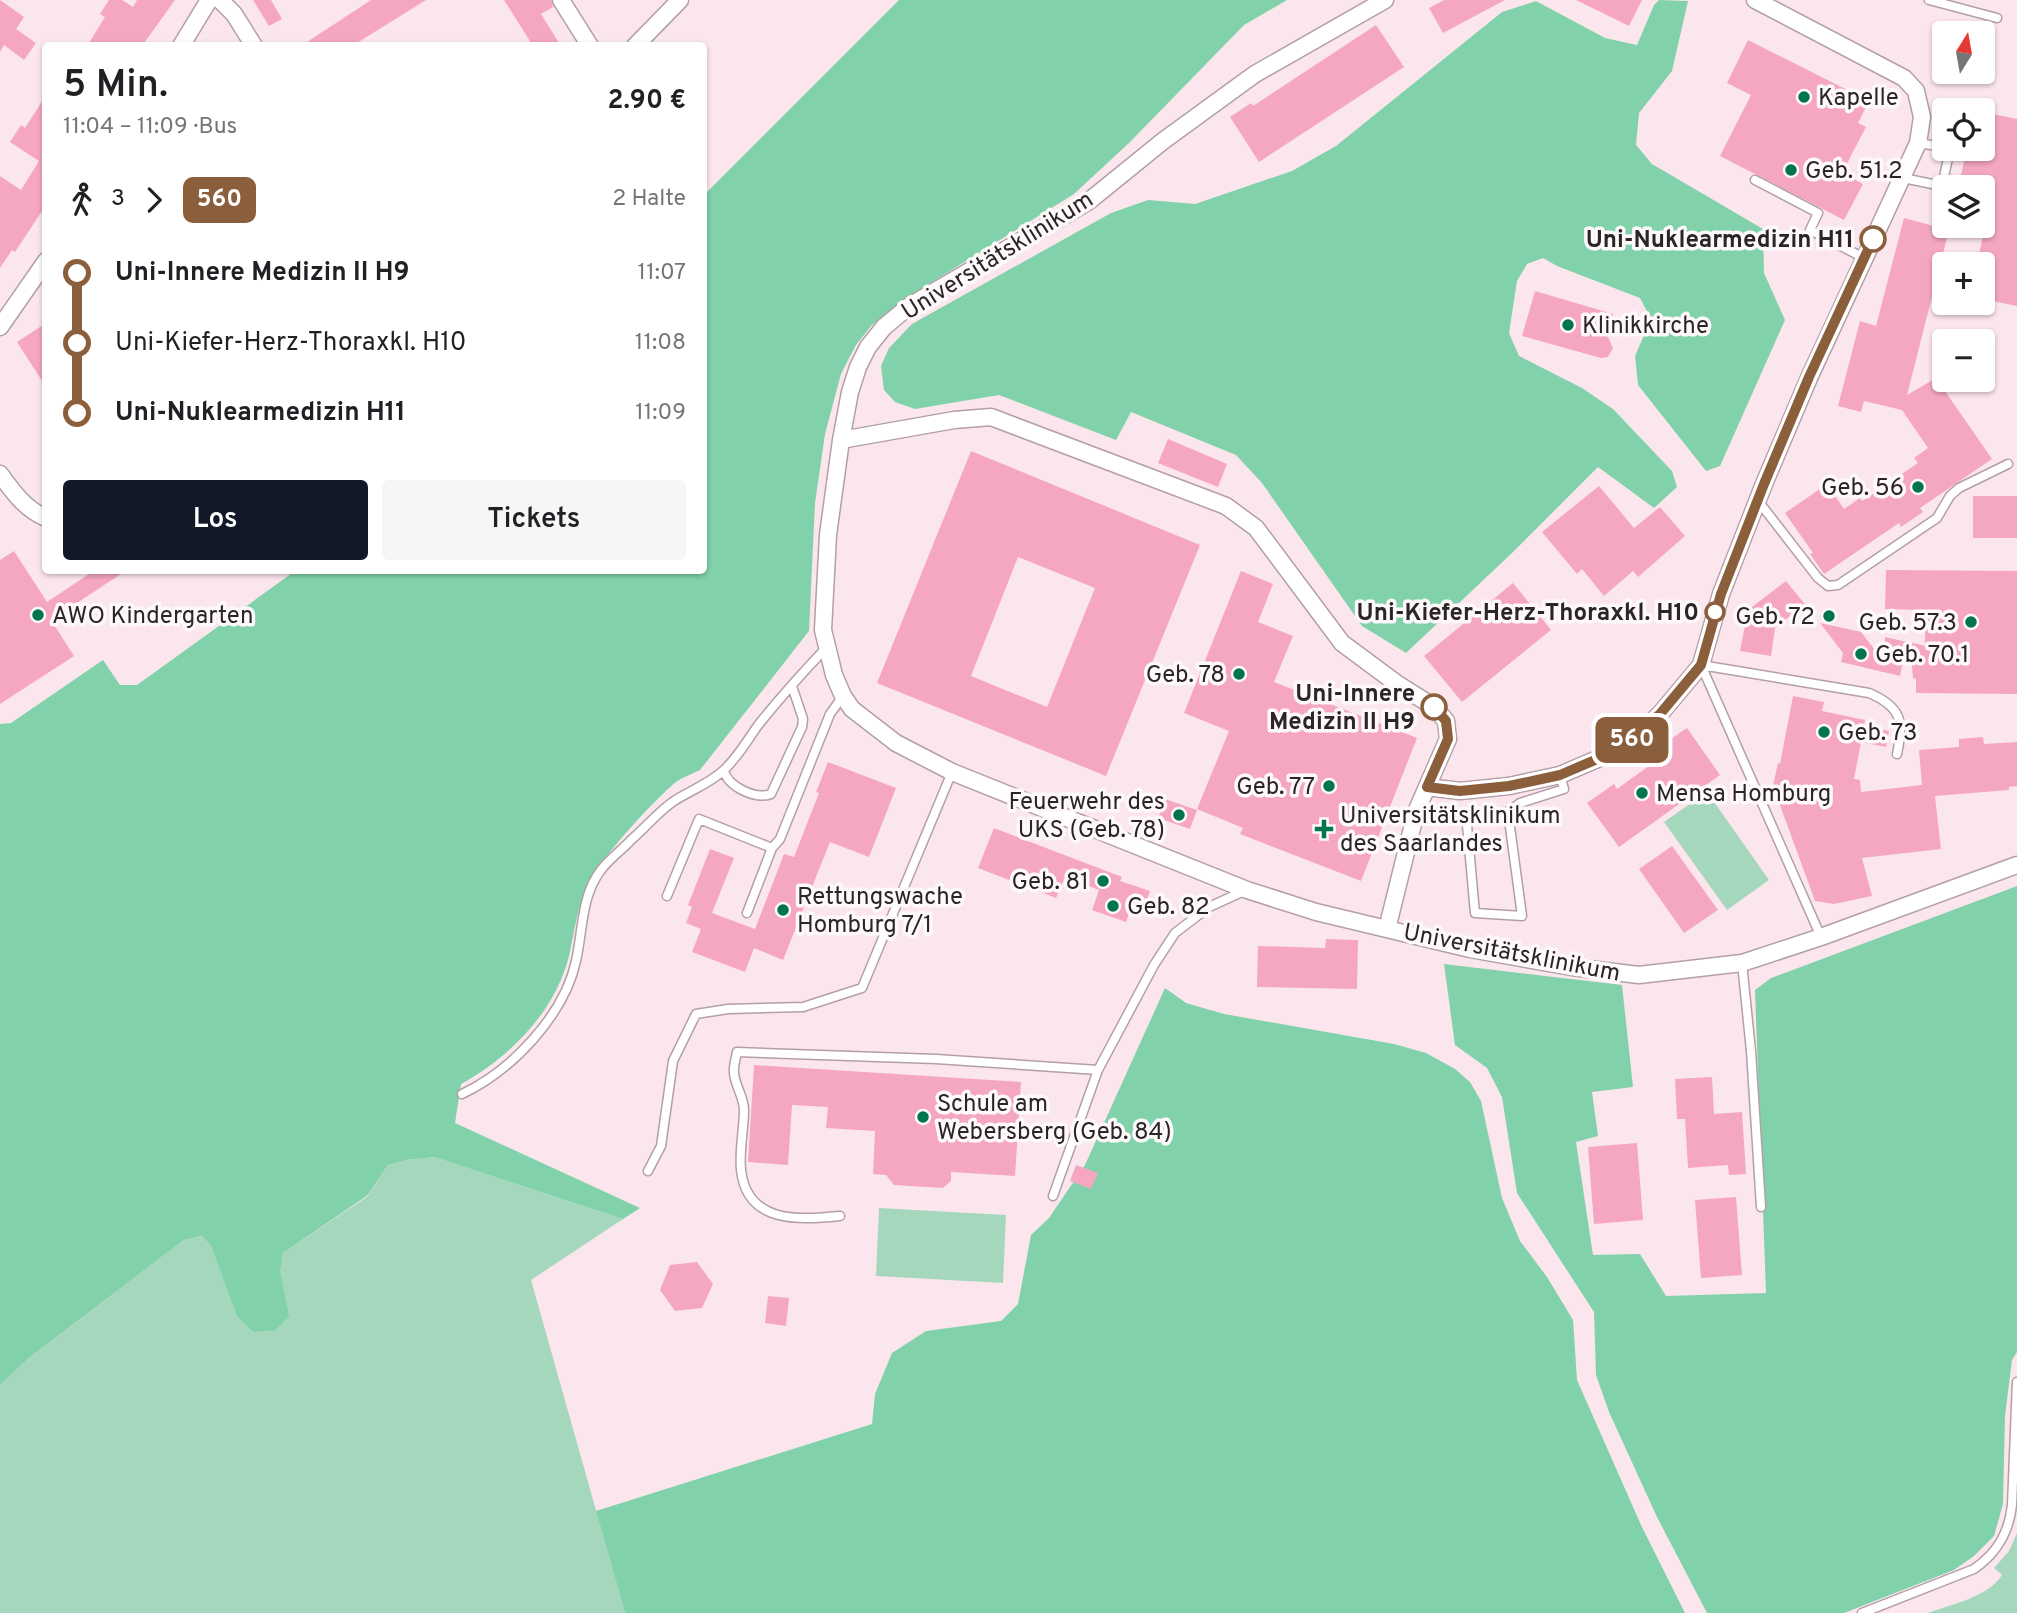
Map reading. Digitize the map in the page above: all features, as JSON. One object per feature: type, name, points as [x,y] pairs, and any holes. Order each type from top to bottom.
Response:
[{"type":"street","points":[[183,42],[209,0]]},
{"type":"street","points":[[220,0],[251,42]]},
{"type":"street","points":[[561,0],[587,42]]},
{"type":"street","points":[[639,42],[680,0]]},
{"type":"street","name":"Universitätsklinikum","points":[[1385,0],[1255,74],[1163,141],[1088,201],[908,307],[884,327],[868,347],[850,392],[841,440],[825,580],[820,654],[852,709],[897,743],[952,772],[1247,890],[1316,912],[1387,929],[1572,967],[1639,975],[1742,963],[2017,865]]},
{"type":"street","points":[[1427,787],[1460,791],[1509,786],[1560,775],[1623,748],[1660,714],[1701,665],[1721,594],[1764,484],[1809,377],[1903,178],[1918,142],[1922,117],[1916,91],[1904,78],[1755,0]]},
{"type":"street","points":[[0,327],[42,267]]},
{"type":"street","points":[[841,440],[954,420],[991,417],[1226,506],[1256,528],[1342,643],[1434,707],[1446,721],[1448,739],[1416,813],[1387,929]]},
{"type":"street","points":[[0,474],[17,498],[42,517]]},
{"type":"lane","points":[[1929,0],[1997,18]]},
{"type":"lane","points":[[1918,142],[1932,145]]},
{"type":"lane","points":[[1903,178],[1942,186],[1947,161]]},
{"type":"lane","points":[[1755,180],[1818,213],[1810,230],[1865,258]]},
{"type":"lane","points":[[1759,502],[1818,578],[1828,586],[1838,585],[1937,518],[1959,488],[2008,464]]},
{"type":"lane","points":[[462,1094],[482,1084],[514,1059],[532,1041],[562,997],[576,963],[582,918],[590,889],[601,869],[672,802],[706,785],[724,770],[820,654]]},
{"type":"lane","points":[[1701,665],[1869,693],[1884,699],[1894,708],[1901,722],[1897,754]]},
{"type":"lane","points":[[1701,665],[1821,937]]},
{"type":"lane","points":[[724,770],[731,784],[757,796],[771,794],[802,727],[803,719],[792,686]]},
{"type":"lane","points":[[747,913],[830,714],[843,696]]},
{"type":"lane","points":[[648,1171],[661,1146],[673,1061],[696,1014],[728,1009],[803,1007],[862,988],[952,772]]},
{"type":"lane","points":[[1508,812],[1522,916],[1475,913],[1466,814],[1508,812],[1520,803],[1564,789],[1560,775]]},
{"type":"lane","points":[[667,896],[699,819],[772,848]]},
{"type":"lane","points":[[1054,1196],[1098,1070],[1154,965],[1175,933],[1209,907],[1247,890]]},
{"type":"lane","points":[[1742,963],[1751,1051],[1761,1208]]},
{"type":"lane","points":[[840,1216],[783,1218],[758,1204],[748,1192],[741,1168],[744,1106],[733,1072],[737,1052],[936,1059],[1098,1070]]},
{"type":"lane","points":[[1862,1613],[1974,1569],[1985,1561],[2003,1539],[2011,1519],[2017,1382]]},
{"type":"green space","points":[[899,0],[1287,0],[1244,25],[1129,143],[1074,194],[903,300],[871,326],[856,345],[841,374],[825,434],[815,503],[809,631],[700,770],[679,780],[666,791],[626,832],[602,863],[586,888],[569,956],[553,996],[542,1014],[497,1060],[461,1084],[455,1123],[640,1208],[623,1219],[434,1157],[388,1165],[368,1195],[283,1253],[280,1271],[289,1317],[274,1331],[253,1332],[237,1316],[211,1246],[202,1236],[184,1240],[30,1357],[0,1385],[0,724],[11,723],[103,660],[120,685],[137,685],[291,574],[707,574],[707,192]]},
{"type":"green space","points":[[1659,0],[1688,1],[1672,71],[1639,113],[1636,145],[1652,164],[1763,229],[1764,273],[1785,320],[1720,466],[1706,471],[1638,385],[1635,356],[1651,319],[1640,298],[1543,258],[1527,264],[1517,281],[1509,333],[1519,356],[1582,388],[1613,409],[1672,471],[1677,487],[1654,508],[1598,467],[1406,653],[1362,626],[1262,483],[1236,455],[1131,412],[1116,440],[999,395],[915,409],[895,402],[884,390],[881,366],[889,348],[912,324],[1111,213],[1148,200],[1195,204],[1292,171],[1336,146],[1502,12],[1536,1],[1605,38],[1637,45],[1654,5]]},
{"type":"green space","points":[[1707,792],[1769,880],[1727,910],[1664,822]]},
{"type":"green space","points":[[2017,886],[2017,1352],[2012,1360],[2005,1416],[2003,1504],[1994,1536],[1974,1556],[1954,1570],[1844,1613],[1707,1613],[1657,1517],[1609,1412],[1596,1375],[1594,1312],[1517,1193],[1502,1097],[1487,1068],[1455,1045],[1444,964],[1622,985],[1633,1087],[1592,1092],[1598,1136],[1576,1142],[1593,1255],[1640,1254],[1666,1296],[1766,1293],[1755,990],[1771,978]]},
{"type":"green space","points":[[1165,988],[1186,1003],[1224,1014],[1394,1044],[1426,1053],[1455,1069],[1470,1082],[1481,1101],[1502,1198],[1520,1241],[1547,1277],[1573,1320],[1577,1380],[1641,1525],[1685,1613],[625,1613],[596,1511],[872,1424],[875,1394],[892,1353],[926,1331],[1001,1321],[1018,1304],[1031,1235],[1049,1218],[1085,1165]]},
{"type":"green space","points":[[434,1157],[623,1219],[531,1280],[625,1613],[0,1613],[0,1385],[30,1357],[184,1240],[202,1236],[211,1246],[238,1316],[253,1332],[273,1331],[288,1316],[279,1270],[283,1253],[368,1196],[388,1165]]},
{"type":"green space","points":[[879,1208],[1006,1215],[1003,1283],[876,1276]]},
{"type":"green space","points":[[2017,1533],[2017,1613],[1928,1613],[1969,1599],[1996,1583],[2002,1575],[1994,1568],[2009,1551]]},
{"type":"building","points":[[0,0],[24,17],[16,29],[36,43],[24,60],[4,45],[0,52]]},
{"type":"building","points":[[109,0],[122,0],[133,7],[137,0],[175,0],[145,42],[89,42],[105,17],[100,14]]},
{"type":"building","points":[[253,0],[271,0],[282,19],[269,26]]},
{"type":"building","points":[[371,0],[426,0],[358,42],[307,42]]},
{"type":"building","points":[[504,0],[551,0],[553,7],[541,14],[558,42],[530,42]]},
{"type":"building","points":[[1444,0],[1505,0],[1443,33],[1429,8]]},
{"type":"building","points":[[1576,0],[1642,0],[1629,26]]},
{"type":"building","points":[[1376,25],[1404,67],[1259,162],[1230,117],[1251,103],[1253,106]]},
{"type":"building","points":[[1748,40],[1869,101],[1858,123],[1866,127],[1842,173],[1863,184],[1844,220],[1720,156],[1751,95],[1727,83]]},
{"type":"building","points":[[42,101],[42,211],[15,252],[12,250],[0,268],[0,176],[21,190],[39,161],[10,142],[21,125],[25,128]]},
{"type":"building","points":[[1995,114],[2017,119],[2017,306],[1995,301],[1995,252],[1980,252],[1983,238],[1995,238],[1995,175],[1961,175],[1964,161],[1995,161]]},
{"type":"building","points":[[1904,218],[1932,225],[1932,238],[1947,238],[1943,252],[1932,252],[1932,297],[1907,395],[1932,380],[1932,392],[1946,392],[1992,459],[1920,508],[1923,512],[1901,527],[1899,523],[1824,574],[1785,513],[1827,484],[1844,509],[1860,498],[1862,501],[1918,463],[1914,458],[1928,448],[1902,410],[1864,401],[1861,412],[1838,406],[1860,321],[1876,326]]},
{"type":"building","name":"Klinikkirche","points":[[1535,291],[1613,314],[1607,335],[1613,348],[1608,357],[1601,358],[1522,336]]},
{"type":"building","points":[[42,326],[42,381],[17,342]]},
{"type":"building","points":[[1168,439],[1227,464],[1218,487],[1158,463]]},
{"type":"building","points":[[971,451],[1200,545],[1106,776],[877,683]],"holes":[[[1018,557],[1095,588],[1047,707],[971,676]]]},
{"type":"building","points":[[1599,486],[1634,528],[1660,507],[1685,536],[1638,577],[1633,571],[1604,596],[1582,569],[1577,574],[1542,532]]},
{"type":"building","points":[[1973,496],[2017,496],[2017,538],[1973,538]]},
{"type":"building","points":[[14,551],[47,602],[89,574],[121,574],[51,620],[74,656],[0,704],[0,560]]},
{"type":"building","name":"Geb. 57.3","points":[[1886,570],[2017,571],[2017,694],[1916,693],[1910,642],[1925,646],[1925,610],[1885,609]]},
{"type":"building","points":[[1241,571],[1273,584],[1258,622],[1293,636],[1274,682],[1417,738],[1361,881],[1240,834],[1243,828],[1197,809],[1229,731],[1184,713]]},
{"type":"building","points":[[1786,581],[1808,608],[1794,608],[1793,614],[1775,628],[1771,656],[1740,651],[1748,610]]},
{"type":"building","points":[[1513,583],[1551,630],[1462,702],[1424,656]]},
{"type":"building","points":[[1820,623],[1861,632],[1885,663],[1885,637],[1907,642],[1900,676],[1841,662],[1843,653]]},
{"type":"building","points":[[1793,696],[1824,702],[1822,711],[1865,720],[1864,726],[1889,731],[1886,747],[1861,742],[1854,779],[1860,780],[1861,792],[1922,785],[1919,750],[1959,747],[1959,739],[1983,737],[1984,744],[2017,742],[2017,786],[2009,787],[2009,790],[1935,796],[1941,849],[1862,858],[1872,896],[1834,904],[1815,901],[1773,786]]},
{"type":"building","points":[[1687,728],[1720,775],[1619,847],[1587,803],[1614,784],[1617,789],[1664,755],[1659,747]]},
{"type":"building","points":[[828,762],[896,788],[869,857],[830,842],[783,960],[754,948],[745,972],[692,952],[701,929],[686,923],[692,907],[688,905],[710,849],[734,858],[712,913],[755,929],[784,854],[794,857]]},
{"type":"building","name":"Feuerwehr des UKS (Geb. 78)","points":[[1165,799],[1197,810],[1190,829],[1158,818]]},
{"type":"building","points":[[994,828],[1122,877],[1120,881],[1150,891],[1145,906],[1133,902],[1126,922],[1092,910],[1099,890],[1065,877],[1056,898],[978,868]]},
{"type":"building","points":[[1672,846],[1718,910],[1684,933],[1639,869]]},
{"type":"building","points":[[1326,939],[1358,940],[1357,989],[1257,987],[1258,946],[1325,948]]},
{"type":"building","name":"Schule am Webersberg (Geb. 84)","points":[[754,1065],[1021,1082],[1015,1176],[951,1172],[951,1181],[943,1188],[894,1185],[886,1175],[873,1174],[875,1131],[826,1128],[828,1107],[792,1105],[788,1165],[748,1162]]},
{"type":"building","points":[[1712,1077],[1714,1114],[1742,1112],[1746,1174],[1729,1175],[1728,1165],[1688,1168],[1685,1119],[1677,1119],[1675,1079]]},
{"type":"building","points":[[1637,1143],[1643,1220],[1594,1224],[1588,1147]]},
{"type":"building","points":[[1076,1165],[1098,1173],[1091,1189],[1070,1181]]},
{"type":"building","points":[[1736,1197],[1742,1275],[1701,1278],[1695,1200]]},
{"type":"building","points":[[697,1262],[713,1284],[702,1308],[675,1311],[660,1290],[670,1265]]},
{"type":"building","points":[[768,1296],[789,1298],[786,1326],[765,1323]]},
{"type":"bus line","name":"560","points":[[1434,707],[1446,721],[1448,739],[1427,787],[1460,791],[1509,786],[1560,775],[1623,748],[1660,714],[1701,665],[1721,594],[1764,484],[1809,377],[1873,239]]},
{"type":"place","name":"Kapelle","points":[[1804,97]]},
{"type":"place","name":"Geb. 51.2","points":[[1791,170]]},
{"type":"place","name":"Uni-Nuklearmedizin H11","points":[[1873,239]]},
{"type":"place","name":"Klinikkirche","points":[[1568,325]]},
{"type":"place","name":"Geb. 56","points":[[1918,487]]},
{"type":"place","name":"Uni-Kiefer-Herz-Thoraxkl. H10","points":[[1715,612]]},
{"type":"place","name":"AWO Kindergarten","points":[[38,615]]},
{"type":"place","name":"Geb. 72","points":[[1829,616]]},
{"type":"place","name":"Geb. 57.3","points":[[1971,622]]},
{"type":"place","name":"Geb. 70.1","points":[[1861,654]]},
{"type":"place","name":"Geb. 78","points":[[1239,674]]},
{"type":"place","name":"Uni-Innere Medizin II H9","points":[[1434,707]]},
{"type":"place","name":"Geb. 73","points":[[1824,732]]},
{"type":"place","name":"Geb. 77","points":[[1329,786]]},
{"type":"place","name":"Mensa Homburg","points":[[1642,793]]},
{"type":"place","name":"Feuerwehr des UKS (Geb. 78)","points":[[1179,815]]},
{"type":"place","name":"Universitätsklinikum des Saarlandes","points":[[1324,829]]},
{"type":"place","name":"Geb. 81","points":[[1103,881]]},
{"type":"place","name":"Geb. 82","points":[[1113,906]]},
{"type":"place","name":"Rettungswache Homburg 7/1","points":[[783,910]]},
{"type":"place","name":"Schule am Webersberg (Geb. 84)","points":[[923,1117]]}]
